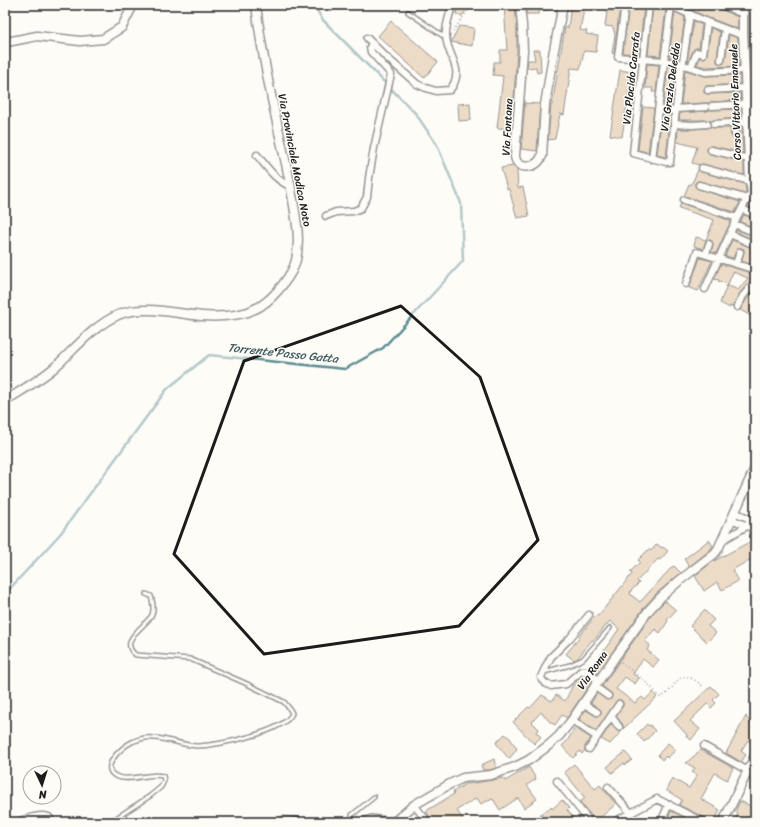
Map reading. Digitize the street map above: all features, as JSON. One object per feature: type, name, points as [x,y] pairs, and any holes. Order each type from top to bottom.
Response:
[{"type":"street","points":[[6,41],[37,36],[80,41],[103,39],[122,27],[133,5]]},
{"type":"street","name":"Via Provinciale Modica Noto","points":[[5,401],[50,371],[92,332],[119,314],[144,309],[204,316],[235,315],[248,312],[261,306],[280,288],[290,275],[296,262],[298,239],[297,223],[266,68],[256,5]]},
{"type":"street","points":[[366,38],[417,84],[436,91],[450,90],[456,80],[457,73],[456,65],[447,46],[446,35],[452,5]]},
{"type":"street","name":"Via Fontana","points":[[520,5],[523,51],[515,156],[516,162],[520,166],[527,167],[539,162],[542,156],[545,105],[563,5]]},
{"type":"street","points":[[625,5],[618,57],[675,62],[705,72],[745,70]]},
{"type":"street","name":"Via Placido Carrafa","points":[[649,5],[633,153],[652,158]]},
{"type":"street","points":[[652,158],[670,5],[707,22],[744,36]]},
{"type":"street","points":[[722,5],[743,14]]},
{"type":"street","name":"Corso Vittorio Emanuele","points":[[743,5],[747,104],[751,125],[752,149],[749,158],[751,196]]},
{"type":"street","name":"Via Grazia Deledda","points":[[652,158],[670,162],[680,73],[683,64],[690,14]]},
{"type":"street","points":[[691,67],[697,52],[703,54],[707,22]]},
{"type":"street","points":[[721,60],[726,29]]},
{"type":"street","points":[[326,216],[336,212],[354,211],[361,208],[367,197],[374,148],[391,74],[371,52],[370,47],[372,43]]},
{"type":"street","points":[[708,90],[746,88]]},
{"type":"street","points":[[658,110],[676,110],[747,104]]},
{"type":"street","points":[[714,124],[734,123],[751,125]]},
{"type":"street","points":[[734,123],[735,134]]},
{"type":"street","points":[[674,124],[707,124]]},
{"type":"street","points":[[711,150],[749,158]]},
{"type":"street","points":[[258,154],[273,174],[283,183],[290,186]]},
{"type":"street","points":[[702,168],[750,180]]},
{"type":"street","points":[[699,185],[751,196],[736,221],[705,289]]},
{"type":"street","points":[[684,200],[736,221],[749,230]]},
{"type":"street","points":[[742,209],[755,215]]},
{"type":"street","points":[[730,234],[755,245]]},
{"type":"street","points":[[706,254],[709,244]]},
{"type":"street","points":[[686,284],[697,252],[749,268]]},
{"type":"street","points":[[736,264],[740,252]]},
{"type":"street","points":[[737,307],[743,296],[755,282]]},
{"type":"street","name":"Via Roma","points":[[395,821],[414,805],[450,784],[463,778],[498,773],[529,760],[559,736],[572,720],[614,657],[649,610],[679,581],[714,554],[755,468]]},
{"type":"street","points":[[721,541],[747,526],[752,520],[733,515]]},
{"type":"street","points":[[733,515],[747,526],[755,529]]},
{"type":"street","points":[[589,615],[570,638],[551,657],[541,677],[545,683],[551,686],[566,684],[581,671],[586,671],[608,696]]},
{"type":"street","points":[[583,703],[597,712]]},
{"type":"street","points":[[589,749],[619,704]]},
{"type":"street","points":[[611,716],[619,727]]},
{"type":"street","points":[[572,720],[598,737]]},
{"type":"street","points":[[704,746],[748,771]]},
{"type":"street","points":[[724,822],[755,756]]},
{"type":"street","points":[[557,781],[590,822]]},
{"type":"street","points":[[608,787],[630,812]]},
{"type":"street","points":[[614,822],[630,812],[657,799],[703,822]]},
{"type":"street","points":[[661,822],[669,804]]},
{"type":"street","points":[[414,805],[428,822]]},
{"type":"street","points":[[686,822],[690,815]]},
{"type":"street","points":[[16,822],[46,816],[49,817],[51,822]]},
{"type":"lane","points":[[408,12],[446,35]]},
{"type":"lane","points":[[110,822],[150,796],[161,787],[164,781],[163,776],[157,774],[125,779],[110,772],[109,767],[111,761],[122,748],[132,742],[151,737],[197,746],[212,745],[236,740],[273,728],[286,721],[292,713],[284,702],[190,659],[136,655],[130,646],[131,640],[135,632],[149,620],[153,609],[153,600],[151,596],[146,594]]},
{"type":"lane","points":[[543,672],[570,665],[583,659],[610,628]]},
{"type":"lane","points":[[353,822],[352,815],[374,797]]},
{"type":"lane","points":[[359,822],[371,817],[395,821]]},
{"type":"lane","points":[[294,820],[303,822]]},
{"type":"lane","points":[[312,822],[332,820],[344,822]]},
{"type":"path","points":[[446,35],[454,31],[472,5]]},
{"type":"path","points":[[614,657],[649,685],[660,697],[664,696],[681,678],[686,676],[692,678],[704,687]]},
{"type":"highlighted area","points":[[401,306],[480,377],[538,540],[459,626],[264,654],[174,554],[244,361]]},
{"type":"building","points":[[458,5],[470,5],[462,16],[456,14]]},
{"type":"building","points":[[504,5],[515,5],[517,25],[517,51],[512,129],[497,128],[503,76],[493,75],[494,62],[500,62],[500,50],[507,50]]},
{"type":"building","points":[[526,5],[557,5],[557,7],[556,9],[539,11],[539,14],[526,14]]},
{"type":"building","points":[[571,5],[583,5],[584,9],[580,30],[587,31],[586,34],[598,36],[596,52],[584,51],[580,69],[571,68],[564,115],[560,114],[555,139],[548,140],[551,105],[565,27],[568,28]]},
{"type":"building","points":[[614,5],[620,5],[614,54],[612,53],[615,35],[613,27],[605,26],[607,11],[613,10]]},
{"type":"building","points":[[629,5],[644,5],[639,54],[623,53]]},
{"type":"building","points":[[653,5],[665,5],[666,8],[660,56],[648,55]]},
{"type":"building","points":[[680,5],[718,5],[720,9],[738,17],[738,29],[709,18]]},
{"type":"building","points":[[748,5],[755,5],[755,120],[753,120]]},
{"type":"building","points":[[675,12],[685,17],[679,59],[669,57]]},
{"type":"building","points":[[391,21],[438,62],[424,78],[378,36]]},
{"type":"building","points":[[694,21],[702,25],[699,48],[694,49],[688,62],[687,61]]},
{"type":"building","points":[[459,26],[474,28],[472,46],[451,42]]},
{"type":"building","points":[[711,28],[720,32],[717,62],[720,64],[723,64],[725,61],[729,35],[738,38],[739,66],[706,67],[697,65],[700,58],[705,58],[707,55]]},
{"type":"building","points":[[533,50],[540,50],[541,72],[537,73],[536,67],[527,68],[528,60],[535,60]]},
{"type":"building","points":[[647,64],[659,65],[656,92],[652,92],[653,88],[645,88]]},
{"type":"building","points":[[668,66],[677,67],[672,106],[663,106]]},
{"type":"building","points":[[620,70],[632,72],[622,137],[610,135]]},
{"type":"building","points":[[685,70],[705,76],[740,75],[740,84],[705,86],[704,93],[740,93],[741,100],[681,104]]},
{"type":"building","points":[[470,103],[471,120],[459,121],[458,104]]},
{"type":"building","points":[[525,103],[540,104],[537,151],[521,149]]},
{"type":"building","points":[[643,107],[654,108],[648,152],[638,150]]},
{"type":"building","points":[[741,109],[742,118],[711,121],[679,120],[680,113]]},
{"type":"building","points":[[662,115],[671,115],[666,157],[657,155]]},
{"type":"building","points":[[710,127],[730,128],[731,136],[737,138],[739,136],[739,127],[742,127],[743,153],[712,146],[708,147],[707,151],[710,154],[744,162],[744,175],[703,164],[699,165],[692,163],[697,147],[677,142],[678,129]]},
{"type":"building","points":[[755,130],[755,170],[753,131]]},
{"type":"building","points":[[514,166],[517,170],[518,188],[523,187],[529,216],[517,218],[509,189],[507,189],[501,168]]},
{"type":"building","points":[[698,170],[745,184],[745,194],[700,181],[695,183],[695,186],[698,189],[740,202],[735,212],[684,196],[689,184],[691,185]]},
{"type":"building","points":[[751,201],[755,203],[755,210],[748,207]]},
{"type":"building","points":[[681,203],[731,221],[716,253],[711,252],[713,245],[712,241],[706,240],[714,220],[679,208]]},
{"type":"building","points":[[744,215],[755,219],[755,240],[736,232],[737,230],[749,234],[753,232],[752,227],[740,222]]},
{"type":"building","points":[[696,237],[706,240],[703,249],[694,246]]},
{"type":"building","points":[[732,240],[755,249],[755,255],[753,254],[750,264],[742,261],[744,249],[741,248],[737,249],[733,258],[725,256]]},
{"type":"building","points":[[700,258],[712,261],[698,291],[689,288]]},
{"type":"building","points":[[721,264],[748,272],[753,272],[755,270],[755,278],[752,279],[740,293],[733,307],[730,306],[730,308],[720,303],[727,285],[738,290],[748,278],[733,272],[728,284],[714,279]]},
{"type":"building","points":[[755,289],[755,312],[753,317],[740,310]]},
{"type":"building","points":[[755,539],[755,557],[732,570],[738,581],[722,590],[717,582],[704,591],[695,576],[712,562]]},
{"type":"building","points":[[709,540],[713,546],[689,567],[684,559]]},
{"type":"building","points":[[657,544],[668,551],[660,560],[658,559],[637,581],[639,583],[630,592],[630,594],[640,602],[672,567],[674,566],[681,573],[657,593],[645,606],[597,674],[591,669],[619,629],[610,621],[577,659],[574,660],[566,654],[596,615],[598,616],[632,574],[630,572],[640,562],[638,560],[649,549],[651,551]]},
{"type":"building","points":[[665,601],[676,610],[667,620],[668,621],[660,633],[655,629],[645,641],[650,645],[647,650],[659,660],[653,667],[643,659],[633,674],[639,678],[635,684],[625,677],[616,689],[635,703],[642,697],[645,700],[653,692],[657,697],[623,729],[623,725],[616,716],[623,706],[623,702],[621,700],[617,700],[596,731],[579,719],[586,710],[596,716],[601,715],[601,710],[591,703],[597,693],[607,700],[611,699],[612,694],[602,686],[653,613]]},
{"type":"building","points":[[704,610],[714,620],[708,626],[716,633],[707,642],[690,626]]},
{"type":"building","points":[[586,677],[592,681],[567,718],[562,715],[555,725],[550,722],[541,712],[532,722],[539,729],[536,732],[541,737],[534,744],[513,722],[528,707],[530,708],[542,695],[552,701],[556,695],[565,701],[574,683],[579,679],[584,681]]},
{"type":"building","points":[[711,686],[719,694],[713,700],[716,703],[711,708],[707,704],[690,721],[700,729],[691,740],[674,721]]},
{"type":"building","points":[[746,716],[755,730],[755,744],[748,740],[741,751],[746,755],[741,762],[726,753]]},
{"type":"building","points":[[611,724],[617,731],[622,731],[610,744],[601,739]]},
{"type":"building","points":[[647,724],[649,726],[650,725],[655,731],[644,742],[637,734]]},
{"type":"building","points":[[575,728],[591,738],[585,746],[585,750],[582,754],[580,751],[573,758],[562,746]]},
{"type":"building","points":[[505,734],[510,738],[517,749],[509,759],[496,743]]},
{"type":"building","points":[[668,743],[676,750],[667,758],[666,756],[662,760],[658,755]]},
{"type":"building","points":[[701,750],[733,768],[727,780],[715,773],[701,799],[720,810],[714,822],[707,822],[705,818],[679,805],[682,800],[666,790],[672,778],[689,788],[697,775],[692,772],[695,768],[686,763]]},
{"type":"building","points":[[625,752],[632,760],[625,765],[624,763],[612,773],[607,767]]},
{"type":"building","points":[[494,759],[496,768],[483,770],[481,765]]},
{"type":"building","points":[[574,764],[595,789],[600,785],[616,804],[595,822],[580,802],[585,798],[564,772]]},
{"type":"building","points":[[529,767],[536,779],[527,785],[537,799],[524,808],[518,798],[500,810],[493,799],[481,804],[477,798],[457,810],[464,822],[433,822],[426,811],[454,794],[453,792],[467,783],[469,784],[504,778],[505,781]]},
{"type":"building","points":[[562,800],[569,808],[567,810],[577,822],[529,822],[551,807],[552,809]]},
{"type":"building","points":[[740,801],[755,808],[755,815],[752,822],[734,822],[738,814],[735,812]]},
{"type":"building","points":[[671,811],[684,817],[682,822],[666,822]]},
{"type":"building","points":[[281,816],[300,817],[300,818],[293,817],[291,819],[292,822],[280,822]]},
{"type":"waterway","name":"Torrente Passo Gatta","points":[[5,594],[61,533],[167,389],[209,355],[345,369],[383,348],[463,261],[461,203],[437,145],[416,114],[322,19],[314,5]]}]
